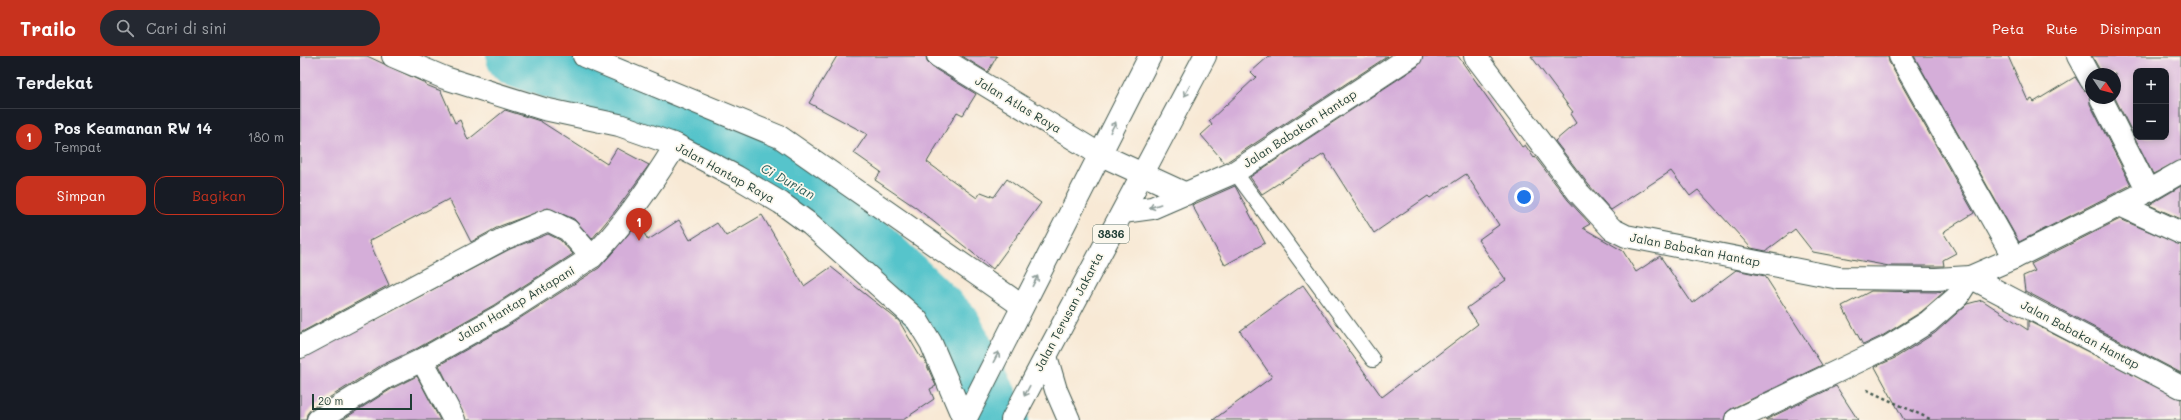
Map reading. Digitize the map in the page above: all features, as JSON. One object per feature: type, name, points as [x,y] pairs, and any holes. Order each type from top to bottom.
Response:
[{"type":"street","name":"Jalan Hantap Raya","points":[[392,56],[468,85],[544,109],[619,126],[676,145],[737,177],[781,203],[810,225],[911,315],[931,343],[964,420]]},
{"type":"street","points":[[584,56],[780,138],[1020,311]]},
{"type":"street","name":"Jalan Atlas Raya","points":[[938,56],[1099,154],[1142,175]]},
{"type":"street","points":[[964,420],[1150,56]]},
{"type":"street","name":"Jalan Terusan Jakarta","points":[[1014,416],[1205,56]]},
{"type":"street","name":"Jalan Babakan Hantap","points":[[1123,212],[1152,208],[1235,172],[1411,56]]},
{"type":"street","name":"Jalan Babakan Hantap","points":[[1475,56],[1578,192],[1612,229],[1626,236],[1840,278],[1936,280],[1974,279],[2181,388]]},
{"type":"street","points":[[1900,56],[2014,258]]},
{"type":"street","points":[[2078,56],[2085,69]]},
{"type":"street","points":[[2104,104],[2148,191]]},
{"type":"street","name":"Jalan Hantap Antapani","points":[[318,420],[387,377],[422,360],[500,316],[592,257],[605,245],[676,145]]},
{"type":"street","points":[[1736,420],[1888,347],[1928,322],[1958,296],[1974,279],[2014,258],[2126,208],[2148,191],[2181,172]]},
{"type":"street","points":[[1142,175],[1186,194]]},
{"type":"street","points":[[2126,208],[2181,233]]},
{"type":"street","points":[[300,347],[505,238],[548,220],[568,230],[592,257]]},
{"type":"street","points":[[1046,356],[1056,390],[1069,420]]},
{"type":"street","points":[[422,360],[454,420]]},
{"type":"lane","points":[[1235,172],[1373,360]]},
{"type":"path","points":[[1832,374],[1932,420]]},
{"type":"building","points":[[300,56],[367,56],[441,91],[455,123],[460,120],[468,140],[505,110],[540,121],[607,164],[617,148],[649,165],[616,210],[592,239],[574,219],[548,208],[500,226],[471,242],[449,199],[369,241],[389,285],[300,333]]},
{"type":"building","points":[[837,56],[926,56],[927,62],[932,67],[976,94],[963,115],[957,112],[927,162],[977,198],[981,192],[994,197],[1007,179],[1041,203],[993,269],[915,207],[875,180],[881,172],[854,153],[867,134],[809,103]]},
{"type":"building","points":[[962,56],[997,56],[988,72]]},
{"type":"building","points":[[1269,56],[1388,56],[1225,163],[1201,135],[1212,125],[1209,121],[1256,77],[1251,72]]},
{"type":"building","points":[[1423,56],[1458,56],[1522,147],[1525,145],[1568,200],[1590,224],[1583,228],[1623,251],[1636,272],[1660,256],[1692,303],[1736,270],[1765,276],[1822,365],[1731,409],[1726,413],[1724,420],[1213,420],[1272,377],[1240,331],[1303,285],[1382,397],[1478,324],[1467,308],[1506,280],[1478,240],[1499,225],[1466,174],[1430,198],[1428,196],[1374,233],[1324,154],[1262,194],[1250,177],[1418,66]]},
{"type":"building","points":[[1531,56],[1888,56],[1889,62],[1974,213],[1943,232],[1956,253],[1943,260],[1944,266],[1889,266],[1813,252],[1795,229],[1766,251],[1751,248],[1698,190],[1690,196],[1671,171],[1611,210],[1588,184],[1555,141],[1576,123],[1570,114],[1573,112]]},
{"type":"building","points":[[1914,56],[2008,56],[2028,101],[2032,99],[2034,102],[2075,77],[2085,90],[2085,104],[2090,104],[2131,185],[2019,242]]},
{"type":"building","points":[[2092,56],[2181,56],[2181,160],[2153,174],[2136,140],[2169,140],[2169,68],[2133,68],[2133,134],[2118,104],[2121,104],[2121,68],[2099,68]]},
{"type":"building","points":[[1235,186],[1265,243],[1225,265],[1192,205]]},
{"type":"building","points":[[2181,186],[2181,219],[2149,205],[2154,202]]},
{"type":"building","points":[[762,215],[804,286],[831,267],[899,321],[921,358],[923,357],[924,359],[936,386],[930,389],[934,399],[903,420],[466,420],[439,365],[506,327],[599,268],[638,223],[648,240],[679,220],[690,240],[717,223],[726,236]]},
{"type":"building","points":[[2120,219],[2181,245],[2181,373],[2025,291],[2023,276],[2035,271],[2031,264]]},
{"type":"building","points":[[548,234],[560,240],[573,254],[494,305],[416,349],[380,366],[311,409],[307,414],[306,420],[300,420],[300,359],[510,249]]},
{"type":"building","points":[[1871,291],[1945,291],[1921,312],[1882,336],[1863,345],[1842,306]]},
{"type":"building","points":[[1982,300],[2028,330],[2028,321],[2181,399],[2181,420],[1904,420],[1875,367],[1895,358],[1935,333],[1967,304]]},
{"type":"building","points":[[417,376],[440,420],[342,420],[393,388]]},
{"type":"building","points":[[1836,386],[1858,420],[1765,420]]},
{"type":"waterway","name":"Ci Durian","points":[[516,56],[635,100],[816,195],[951,326],[998,420]]},
{"type":"place","name":"Pos Keamanan RW 14","points":[[639,241]]}]
